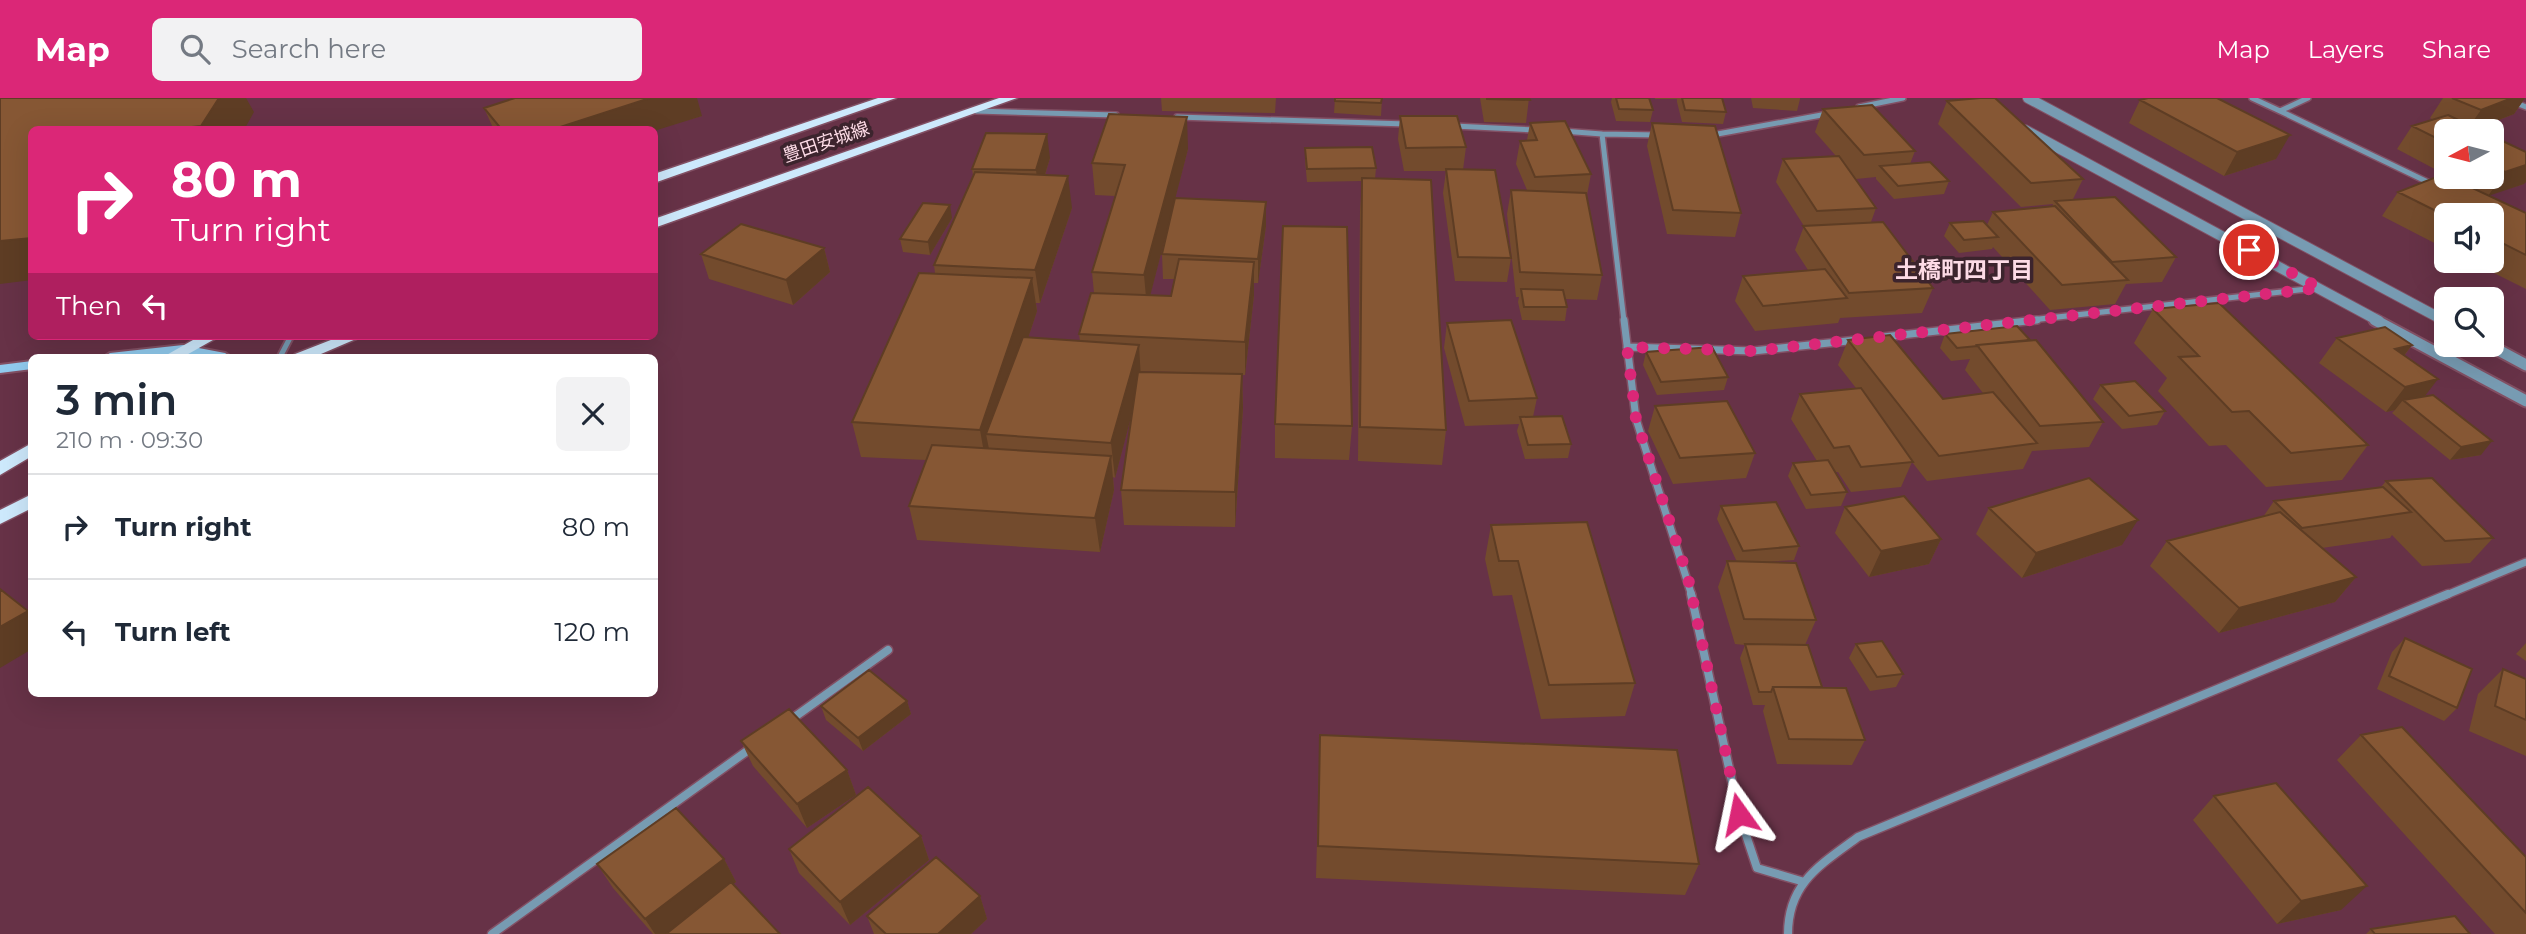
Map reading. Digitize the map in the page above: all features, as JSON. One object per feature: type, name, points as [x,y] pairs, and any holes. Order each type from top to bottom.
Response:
[{"type":"main road","name":"豊田安城線","points":[[658,178],[891,98]]},
{"type":"main road","name":"豊田安城線","points":[[658,224],[1011,98]]},
{"type":"main road","points":[[177,353],[204,340]]},
{"type":"main road","points":[[308,354],[345,340]]},
{"type":"main road","points":[[0,369],[28,366]]},
{"type":"main road","points":[[0,469],[28,451]]},
{"type":"main road","points":[[0,518],[28,502]]},
{"type":"street","points":[[1852,109],[1903,98]]},
{"type":"street","points":[[2028,98],[2434,316]]},
{"type":"street","points":[[2252,98],[2434,185]]},
{"type":"street","points":[[2280,111],[2308,98]]},
{"type":"street","points":[[2504,98],[2526,107]]},
{"type":"street","points":[[976,111],[1128,116]]},
{"type":"street","points":[[1710,135],[1724,136],[1839,111]]},
{"type":"street","points":[[1170,117],[1418,125]]},
{"type":"street","points":[[2014,124],[2526,401]]},
{"type":"street","points":[[1446,126],[1670,135]]},
{"type":"street","points":[[1602,134],[1636,419],[1688,578],[1743,824],[1757,868],[1801,881]]},
{"type":"street","points":[[1876,338],[2320,288]]},
{"type":"street","points":[[1627,347],[1753,351],[1862,339]]},
{"type":"street","points":[[2504,353],[2526,365]]},
{"type":"street","points":[[1788,934],[1786,918],[1801,881],[1858,837],[2526,562]]},
{"type":"street","points":[[775,731],[888,650]]},
{"type":"street","points":[[492,934],[764,739]]},
{"type":"building","points":[[0,98],[219,98],[201,126],[28,126],[28,238],[0,241]]},
{"type":"building","points":[[515,98],[650,98],[563,126],[499,126],[484,108]]},
{"type":"building","points":[[1335,98],[1382,98],[1381,103],[1335,101]]},
{"type":"building","points":[[1529,98],[1530,100],[1487,99]]},
{"type":"building","points":[[1616,98],[1649,98],[1653,110],[1619,109]]},
{"type":"building","points":[[1682,98],[1722,98],[1726,112],[1685,110]]},
{"type":"building","points":[[1995,98],[2083,179],[2031,183],[1947,101]]},
{"type":"building","points":[[2217,98],[2290,135],[2237,152],[2140,100]]},
{"type":"building","points":[[2452,98],[2512,98],[2481,110]]},
{"type":"building","points":[[1872,105],[1915,151],[1864,155],[1823,109]]},
{"type":"building","points":[[1109,114],[1187,117],[1144,275],[1092,272],[1125,165],[1092,163]]},
{"type":"building","points":[[2448,115],[2456,119],[2435,119]]},
{"type":"building","points":[[1400,116],[1457,116],[1466,147],[1406,148]]},
{"type":"building","points":[[2434,119],[2434,137],[2412,126]]},
{"type":"building","points":[[1565,121],[1591,174],[1535,177],[1520,141],[1537,140],[1530,123]]},
{"type":"building","points":[[1652,123],[1715,126],[1741,213],[1673,210]]},
{"type":"building","points":[[986,133],[1047,134],[1036,170],[972,169]]},
{"type":"building","points":[[2504,142],[2526,152],[2526,165],[2505,172]]},
{"type":"building","points":[[1372,147],[1376,168],[1307,169],[1305,148]]},
{"type":"building","points":[[1839,156],[1876,208],[1817,211],[1783,159]]},
{"type":"building","points":[[1930,162],[1949,181],[1898,186],[1880,166]]},
{"type":"building","points":[[1446,169],[1495,170],[1511,258],[1458,257]]},
{"type":"building","points":[[975,172],[1068,176],[1035,270],[934,265]]},
{"type":"building","points":[[1362,178],[1431,180],[1446,430],[1360,427]]},
{"type":"building","points":[[2434,178],[2434,189],[2475,189],[2526,213],[2526,255],[2504,244],[2504,203],[2434,203],[2434,210],[2398,192]]},
{"type":"building","points":[[1511,190],[1586,193],[1602,275],[1520,272]]},
{"type":"building","points":[[2115,197],[2176,257],[2112,262],[2055,201]]},
{"type":"building","points":[[1175,198],[1266,202],[1258,259],[1162,254]]},
{"type":"building","points":[[923,203],[950,205],[928,242],[900,239]]},
{"type":"building","points":[[2055,206],[2128,280],[2062,285],[1993,212]]},
{"type":"building","points":[[1983,221],[1998,237],[1964,240],[1950,223]]},
{"type":"building","points":[[1883,222],[1933,288],[1849,293],[1803,226]]},
{"type":"building","points":[[741,224],[824,248],[786,280],[701,254]]},
{"type":"building","points":[[1283,226],[1347,227],[1352,426],[1275,424]]},
{"type":"building","points":[[1179,259],[1254,262],[1245,342],[1079,334],[1091,293],[1171,296]]},
{"type":"building","points":[[1825,269],[1847,298],[1763,306],[1743,276]]},
{"type":"building","points":[[919,273],[1032,278],[980,430],[852,422]]},
{"type":"building","points":[[1521,289],[1563,290],[1567,307],[1524,307]]},
{"type":"building","points":[[2219,303],[2368,445],[2291,453],[2249,411],[2232,412],[2179,357],[2199,356],[2153,309]]},
{"type":"building","points":[[1511,320],[1537,398],[1469,401],[1447,323]]},
{"type":"building","points":[[2017,326],[2030,340],[1957,348],[1945,334]]},
{"type":"building","points":[[2385,327],[2412,345],[2395,349],[2438,379],[2405,387],[2337,338]]},
{"type":"building","points":[[1890,335],[1943,399],[1993,392],[2037,443],[1939,456],[1848,340]]},
{"type":"building","points":[[1023,337],[1139,345],[1111,443],[986,434]]},
{"type":"building","points":[[2036,340],[2103,422],[2040,426],[1977,345]]},
{"type":"building","points":[[1712,347],[1728,377],[1661,382],[1646,352]]},
{"type":"building","points":[[1138,372],[1242,374],[1235,492],[1121,490]]},
{"type":"building","points":[[2135,381],[2165,411],[2129,416],[2101,385]]},
{"type":"building","points":[[1861,388],[1913,462],[1861,467],[1849,446],[1834,448],[1800,394]]},
{"type":"building","points":[[2433,395],[2492,441],[2461,447],[2403,400]]},
{"type":"building","points":[[1727,401],[1755,453],[1680,458],[1655,406]]},
{"type":"building","points":[[1562,416],[1571,444],[1528,445],[1520,417]]},
{"type":"building","points":[[932,445],[1111,456],[1095,518],[909,506]]},
{"type":"building","points":[[1828,460],[1847,492],[1811,495],[1793,463]]},
{"type":"building","points":[[2089,478],[2138,520],[2036,553],[1989,508]]},
{"type":"building","points":[[2432,478],[2493,538],[2445,541],[2386,481]]},
{"type":"building","points":[[2383,487],[2411,512],[2302,528],[2274,501]]},
{"type":"building","points":[[1904,496],[1941,539],[1881,551],[1845,507]]},
{"type":"building","points":[[1776,502],[1799,546],[1743,551],[1721,506]]},
{"type":"building","points":[[2280,512],[2356,577],[2239,608],[2167,541]]},
{"type":"building","points":[[1587,522],[1635,683],[1549,685],[1518,561],[1499,561],[1491,525]]},
{"type":"building","points":[[1727,561],[1796,563],[1816,620],[1744,619]]},
{"type":"building","points":[[0,589],[28,611],[0,627]]},
{"type":"building","points":[[2405,638],[2472,669],[2457,708],[2389,676]]},
{"type":"building","points":[[1882,641],[1903,674],[1877,677],[1856,644]]},
{"type":"building","points":[[1745,644],[1808,645],[1822,687],[1773,687],[1771,692],[1759,692]]},
{"type":"building","points":[[2503,669],[2526,679],[2526,720],[2495,706]]},
{"type":"building","points":[[869,670],[907,701],[858,738],[821,706]]},
{"type":"building","points":[[1773,687],[1846,688],[1865,740],[1789,739]]},
{"type":"building","points":[[789,709],[847,770],[797,804],[741,741]]},
{"type":"building","points":[[2402,727],[2526,857],[2526,913],[2361,735]]},
{"type":"building","points":[[1320,735],[1677,750],[1699,864],[1318,846]]},
{"type":"building","points":[[2276,783],[2367,886],[2301,901],[2214,796]]},
{"type":"building","points":[[868,787],[921,836],[840,902],[789,849]]},
{"type":"building","points":[[676,808],[724,859],[645,919],[597,864]]},
{"type":"building","points":[[936,857],[980,896],[938,934],[886,934],[867,916]]},
{"type":"building","points":[[731,882],[780,934],[666,934]]},
{"type":"building","points":[[2455,916],[2470,934],[2375,934],[2371,929]]},
{"type":"district","name":"土橋町四丁目","points":[[1964,270]]},
{"type":"route","points":[[1739,814],[1688,578],[1636,419],[1627,347],[1753,351],[2320,288],[2249,250]]}]
